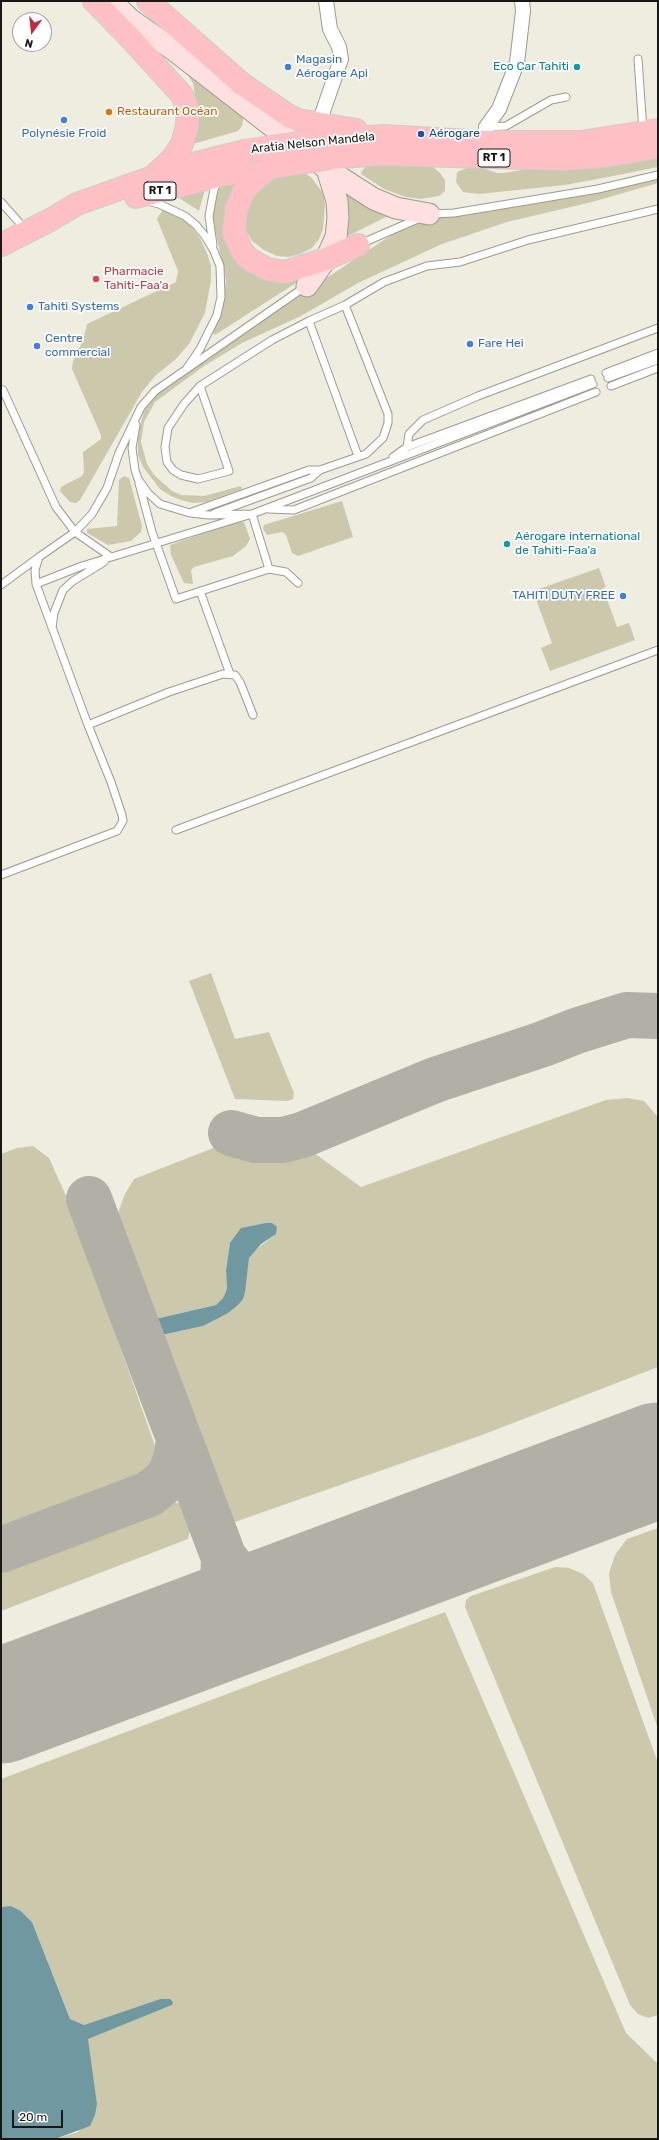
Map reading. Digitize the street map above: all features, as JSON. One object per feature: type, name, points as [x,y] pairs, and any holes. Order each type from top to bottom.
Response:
[{"type":"main road","points":[[94,1],[182,95],[188,110],[187,126],[182,144],[173,158],[149,179]]},
{"type":"main road","points":[[111,1],[130,19],[374,199],[396,208],[429,214]]},
{"type":"main road","points":[[128,1],[175,51]]},
{"type":"main road","points":[[148,1],[242,84],[289,116],[316,132]]},
{"type":"main road","name":"Aratia Nelson Mandela","points":[[1,245],[26,231],[52,220],[76,204],[182,167],[316,132],[383,136],[485,135],[581,142],[653,137]]},
{"type":"main road","name":"Aratia Nelson Mandela","points":[[52,220],[82,217],[133,198],[221,175],[269,168],[328,164],[379,154],[563,160],[605,156],[653,137]]},
{"type":"main road","points":[[328,164],[334,189],[338,218],[330,263]]},
{"type":"main road","points":[[269,168],[250,184],[243,193],[236,210],[234,233],[242,251],[258,265],[277,272],[296,270],[330,263]]},
{"type":"main road","points":[[306,286],[330,263],[358,245]]},
{"type":"street","points":[[316,132],[341,59],[339,47],[330,29],[326,1]]},
{"type":"street","points":[[485,135],[517,64],[522,17],[522,1]]},
{"type":"lane","points":[[638,59],[653,137]]},
{"type":"lane","points":[[485,135],[506,126],[551,100],[566,97]]},
{"type":"lane","points":[[186,369],[200,349],[217,315],[221,280],[214,251],[209,216],[214,189],[221,175],[239,152]]},
{"type":"lane","points":[[358,245],[429,214],[454,213],[598,189],[658,175]]},
{"type":"lane","points":[[133,198],[159,204],[185,216],[205,236],[214,251]]},
{"type":"lane","points":[[1,202],[26,231]]},
{"type":"lane","points":[[200,386],[229,472],[198,479],[181,476],[173,470],[168,462],[165,447],[168,428],[200,386],[272,340],[345,305],[384,282],[427,266],[460,262],[528,240],[658,209]]},
{"type":"lane","points":[[1,585],[75,532],[92,514],[101,502],[119,453],[141,407],[155,391],[306,286]]},
{"type":"lane","points":[[190,513],[309,470],[320,470],[366,454],[383,438],[388,423],[388,414],[345,305]]},
{"type":"lane","points":[[309,321],[358,456]]},
{"type":"lane","points":[[407,447],[409,434],[423,420],[478,396],[658,328]]},
{"type":"lane","points":[[609,379],[658,353]]},
{"type":"lane","points":[[609,379],[658,360]]},
{"type":"lane","points":[[609,379],[658,368]]},
{"type":"lane","points":[[36,584],[110,557],[252,514],[384,463],[592,381],[407,447],[384,463]]},
{"type":"lane","points":[[2,390],[56,507],[75,532],[110,557]]},
{"type":"lane","points":[[264,509],[294,510],[596,392]]},
{"type":"lane","points":[[141,407],[132,448],[132,459],[156,544],[176,599],[269,569],[286,572],[298,583]]},
{"type":"lane","points":[[209,515],[311,478],[320,470]]},
{"type":"lane","points":[[138,479],[148,493],[160,504],[190,513],[209,515],[252,514]]},
{"type":"lane","points":[[252,514],[269,569]]},
{"type":"lane","points":[[1,875],[117,831],[121,827],[122,815],[36,584],[35,570],[39,557]]},
{"type":"lane","points":[[52,630],[54,613],[63,590],[73,581],[110,557]]},
{"type":"lane","points":[[200,591],[230,674]]},
{"type":"lane","points":[[176,830],[658,650]]},
{"type":"lane","points":[[88,725],[201,680],[223,674],[235,675],[240,682],[253,715]]},
{"type":"shaded area","points":[[184,69],[244,114],[242,126],[238,131],[193,144],[196,102],[193,83]]},
{"type":"shaded area","points":[[658,147],[658,167],[565,185],[479,194],[463,192],[456,182],[457,172],[469,167],[479,167],[497,173],[504,173]]},
{"type":"shaded area","points":[[428,163],[440,173],[445,180],[445,191],[439,196],[421,199],[406,197],[384,189],[361,174],[368,164]]},
{"type":"shaded area","points":[[227,172],[244,172],[234,244],[302,279],[215,335],[211,331],[224,297],[226,280],[212,215],[213,203]]},
{"type":"shaded area","points":[[304,173],[311,177],[323,193],[325,204],[323,229],[319,239],[312,248],[300,254],[289,257],[277,256],[264,250],[252,241],[245,229],[245,205],[266,180]]},
{"type":"shaded area","points":[[658,177],[658,183],[592,202],[507,222],[442,244],[358,283],[301,316],[242,343],[204,366],[155,402],[144,422],[141,442],[147,464],[154,475],[172,491],[181,495],[204,496],[241,486],[242,489],[206,502],[193,503],[171,496],[160,489],[143,467],[138,455],[138,433],[144,411],[150,398],[165,385],[393,234],[412,223],[458,211],[588,194]]},
{"type":"shaded area","points":[[208,178],[199,211],[179,198],[158,190]]},
{"type":"shaded area","points":[[339,181],[394,213],[344,238]]},
{"type":"shaded area","points":[[163,209],[180,217],[189,224],[200,238],[207,253],[211,266],[211,280],[205,313],[189,344],[177,358],[155,376],[142,392],[80,500],[76,503],[70,502],[60,491],[61,487],[82,476],[84,472],[83,452],[101,439],[101,435],[72,369],[73,361],[83,341],[87,324],[176,282],[178,271],[157,219]]},
{"type":"shaded area","points":[[124,476],[129,478],[142,526],[141,532],[131,541],[108,545],[87,533],[87,529],[117,526],[119,480]]},
{"type":"shaded area","points":[[342,501],[353,537],[298,556],[292,553],[286,535],[282,532],[267,535],[263,529],[264,525]]},
{"type":"shaded area","points":[[237,522],[244,522],[250,539],[246,546],[233,556],[194,567],[191,570],[193,584],[184,583],[171,555],[170,545]]},
{"type":"shaded area","points":[[599,568],[606,587],[603,588],[617,627],[629,623],[635,640],[550,671],[541,648],[552,643],[533,591]]},
{"type":"shaded area","points":[[211,973],[235,1039],[269,1032],[294,1093],[293,1099],[288,1101],[235,1099],[189,981]]},
{"type":"shaded area","points":[[628,1098],[644,1101],[658,1117],[658,1367],[482,1435],[232,1523],[157,1336],[203,1326],[247,1272],[249,1258],[255,1250],[276,1234],[230,1243],[226,1270],[227,1289],[223,1298],[216,1305],[151,1320],[120,1236],[118,1223],[119,1210],[125,1194],[134,1179],[221,1145],[262,1153],[314,1153],[361,1187],[606,1100]]},
{"type":"shaded area","points":[[33,1146],[49,1158],[71,1207],[157,1454],[154,1465],[147,1474],[1,1529],[1,1154],[17,1148]]},
{"type":"shaded area","points":[[175,1503],[180,1503],[182,1506],[190,1530],[188,1539],[1,1611],[1,1570]]},
{"type":"shaded area","points":[[658,1528],[658,1729],[611,1592],[609,1573],[615,1555],[627,1539]]},
{"type":"shaded area","points":[[555,1567],[569,1568],[583,1574],[593,1583],[658,1763],[658,2015],[648,2018],[638,2014],[630,2005],[465,1607],[466,1600],[471,1596]]},
{"type":"shaded area","points":[[445,1612],[626,2033],[658,2064],[658,2139],[55,2139],[78,2132],[97,2104],[87,2039],[172,2005],[160,1999],[84,2025],[70,2019],[32,1922],[21,1911],[11,1906],[1,1907],[1,1779]]},
{"type":"water","points":[[272,1223],[277,1227],[276,1234],[261,1244],[249,1258],[245,1292],[243,1299],[238,1305],[228,1313],[203,1326],[157,1336],[151,1320],[216,1305],[223,1298],[227,1289],[226,1270],[230,1243],[241,1228]]},
{"type":"water","points":[[11,1906],[21,1911],[32,1922],[70,2019],[84,2025],[160,1999],[170,1999],[173,2002],[172,2005],[88,2039],[97,2104],[95,2115],[90,2126],[55,2139],[1,2139],[1,1907]]},
{"type":"taxiway","points":[[231,1133],[256,1140],[283,1140],[302,1135],[435,1080],[543,1044],[576,1031],[627,1015],[658,1016]]},
{"type":"taxiway","points":[[89,1199],[224,1558],[223,1584],[217,1599],[202,1621],[180,1639]]},
{"type":"taxiway","points":[[1,1550],[149,1494],[163,1483],[171,1473],[176,1459],[179,1441]]},
{"type":"taxiway","points":[[224,1558],[240,1577],[255,1587],[265,1591],[295,1595]]},
{"type":"runway","points":[[1,1706],[658,1460]]},
{"type":"place","name":"Magasin Aérogare Api","points":[[288,67]]},
{"type":"place","name":"Eco Car Tahiti","points":[[577,67]]},
{"type":"place","name":"Restaurant Océan","points":[[109,112]]},
{"type":"place","name":"Polynésie Froid","points":[[64,120]]},
{"type":"place","name":"Aérogare","points":[[421,134]]},
{"type":"place","name":"Pharmacie Tahiti-Faa'a","points":[[96,279]]},
{"type":"place","name":"Tahiti Systems","points":[[30,307]]},
{"type":"place","name":"Fare Hei","points":[[470,344]]},
{"type":"place","name":"Centre commercial","points":[[37,346]]},
{"type":"place","name":"Aérogare international de Tahiti-Faa'a","points":[[507,544]]},
{"type":"place","name":"TAHITI DUTY FREE","points":[[623,596]]}]
